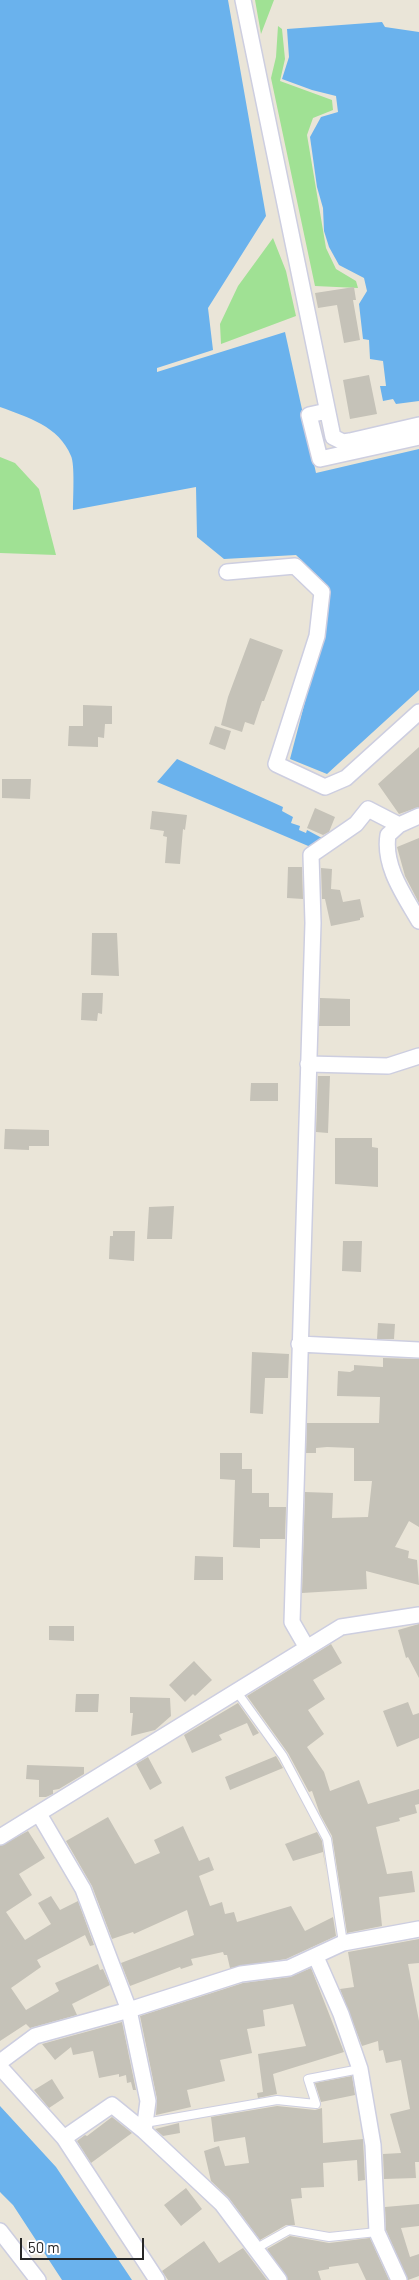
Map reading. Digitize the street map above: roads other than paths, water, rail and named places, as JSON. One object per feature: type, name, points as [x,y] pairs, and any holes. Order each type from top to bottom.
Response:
[{"type":"street","points":[[243,0],[333,437],[343,442],[419,425]]},
{"type":"street","points":[[327,411],[309,415],[320,459],[419,437]]},
{"type":"street","points":[[227,572],[295,566],[322,592],[317,636],[276,764],[325,787],[346,778],[419,712]]},
{"type":"street","points":[[307,1648],[292,1622],[313,923],[311,855],[356,824],[368,809],[399,825]]},
{"type":"street","points":[[419,816],[399,825],[388,835],[386,845],[391,867],[419,921]]},
{"type":"street","points":[[308,1064],[388,1066],[419,1056]]},
{"type":"street","points":[[299,1344],[419,1350]]},
{"type":"street","points":[[0,1837],[341,1627],[419,1615]]},
{"type":"street","points":[[39,1814],[82,1889],[129,2010],[148,2101],[144,2127]]},
{"type":"street","points":[[0,2062],[35,2036],[129,2010],[241,1974],[289,1968],[343,1943],[419,1929]]},
{"type":"street","points":[[316,1957],[341,2014],[360,2069],[373,2145],[378,2232],[399,2280]]},
{"type":"street","points":[[0,2067],[64,2138],[157,2280]]},
{"type":"street","points":[[64,2138],[112,2105],[144,2127],[222,2204],[279,2280]]},
{"type":"street","points":[[0,2231],[38,2280]]},
{"type":"lane","points":[[237,1692],[283,1756],[328,1839],[343,1943]]},
{"type":"lane","points":[[144,2127],[278,2100],[316,2104],[308,2079],[360,2069]]},
{"type":"lane","points":[[255,2250],[289,2230],[329,2237],[378,2232]]},
{"type":"water","points":[[0,0],[228,0],[266,216],[208,308],[213,350],[157,368],[157,372],[285,332],[316,473],[419,449],[419,690],[327,774],[290,759],[322,637],[327,585],[296,555],[224,559],[197,537],[196,487],[73,510],[73,466],[66,446],[59,437],[41,424],[0,407]]},
{"type":"water","points":[[382,22],[385,27],[419,32],[419,401],[396,404],[393,399],[383,401],[380,386],[386,386],[383,361],[370,359],[369,340],[363,339],[359,304],[367,291],[364,278],[339,265],[329,247],[324,231],[323,208],[317,187],[310,137],[321,117],[338,112],[336,96],[282,79],[289,57],[287,29]]},
{"type":"water","points":[[177,759],[283,807],[282,811],[293,817],[291,823],[300,826],[299,830],[306,833],[307,830],[320,837],[325,837],[313,848],[157,782]]},
{"type":"water","points":[[0,2106],[56,2167],[132,2280],[62,2280],[13,2205],[0,2192]]}]
